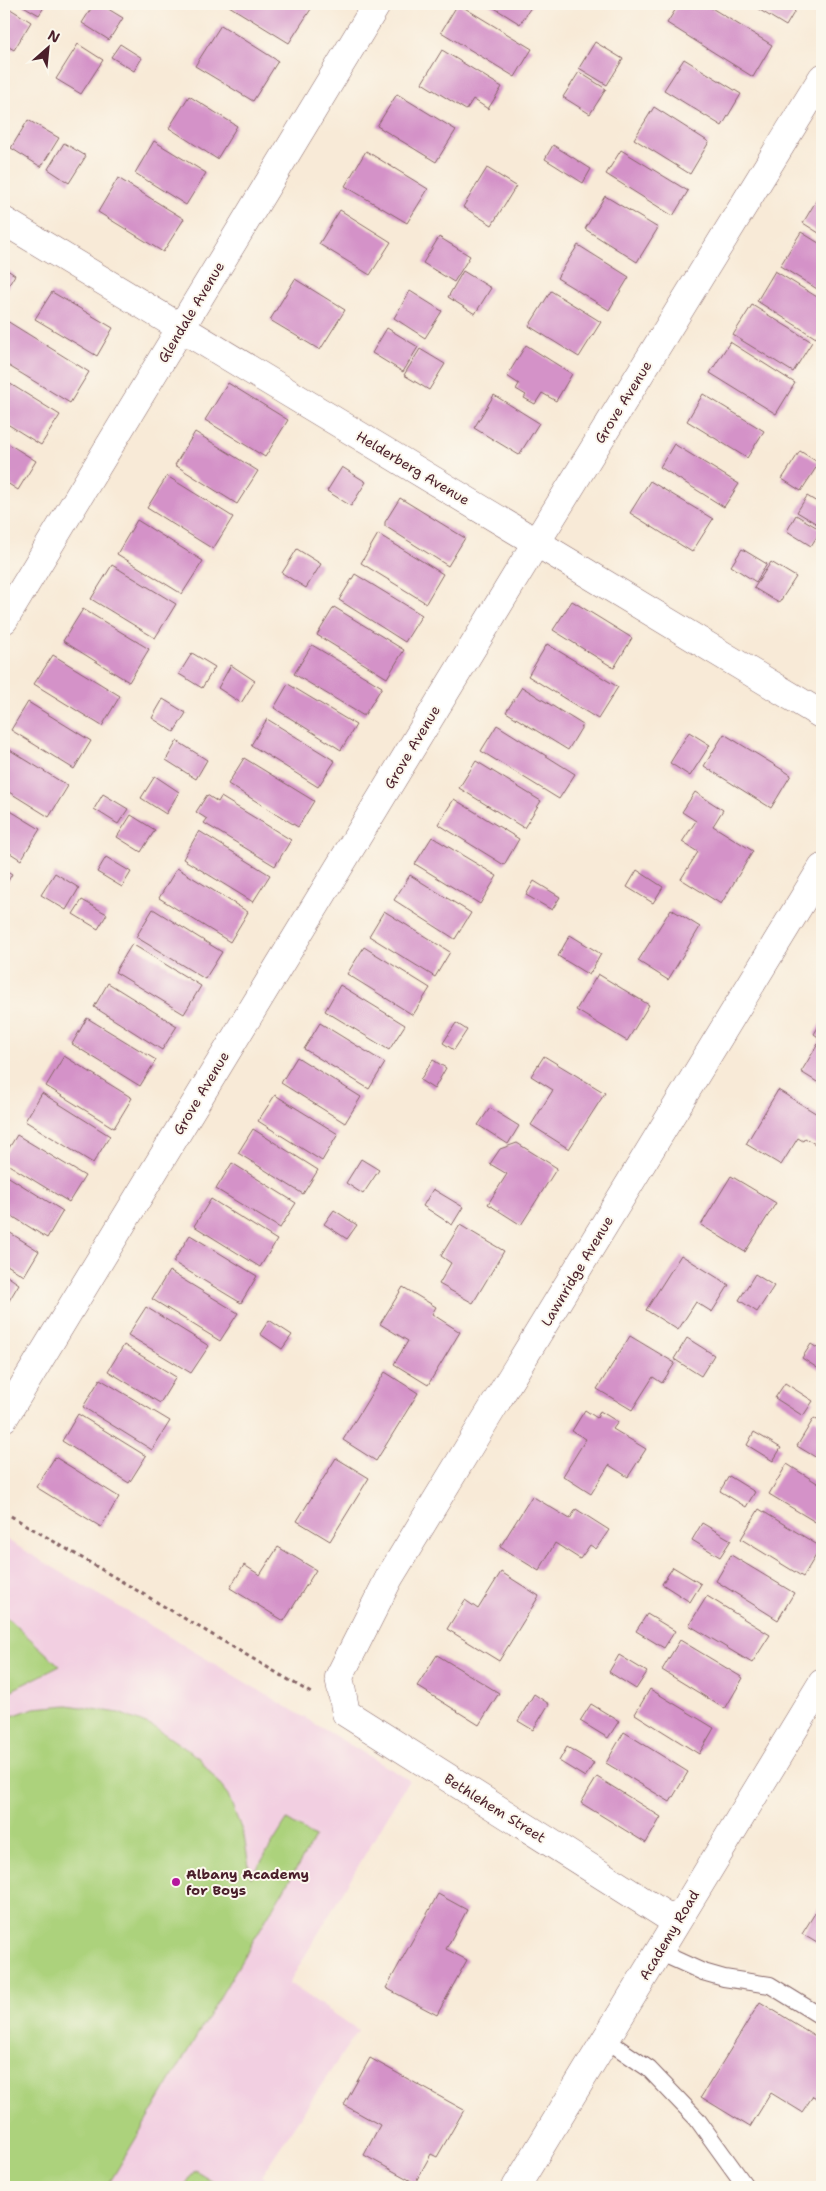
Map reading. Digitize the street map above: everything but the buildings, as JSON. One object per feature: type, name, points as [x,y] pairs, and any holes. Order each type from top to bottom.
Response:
[{"type":"street","name":"Glendale Avenue","points":[[4,620],[182,329],[377,4]]},
{"type":"street","name":"Grove Avenue","points":[[4,1418],[536,543],[822,78]]},
{"type":"street","name":"Helderberg Avenue","points":[[4,221],[822,715]]},
{"type":"street","name":"Lawnridge Avenue","points":[[346,1713],[339,1676],[389,1578],[822,868]]},
{"type":"street","name":"Academy Road","points":[[516,2187],[822,1683]]},
{"type":"street","name":"Bethlehem Street","points":[[346,1713],[676,1922]]},
{"type":"lane","points":[[659,1952],[703,1972],[724,1978],[770,1985],[822,2017]]},
{"type":"lane","points":[[605,2039],[649,2069],[690,2112],[746,2187]]},
{"type":"path","points":[[4,1512],[346,1713]]},
{"type":"shaded area","name":"Albany Academy for Boys","points":[[4,1538],[409,1780],[289,1983],[358,2030],[261,2176],[278,2187],[4,2187]]},
{"type":"green space","points":[[4,1615],[60,1666],[4,1694]]},
{"type":"green space","points":[[68,1705],[119,1713],[156,1728],[199,1758],[228,1795],[244,1836],[251,1878],[287,1820],[315,1837],[107,2187],[4,2187],[4,1719],[34,1708]]},
{"type":"green space","points":[[195,2170],[223,2187],[184,2187]]},
{"type":"place","name":"Albany Academy for Boys","points":[[176,1882]]}]
